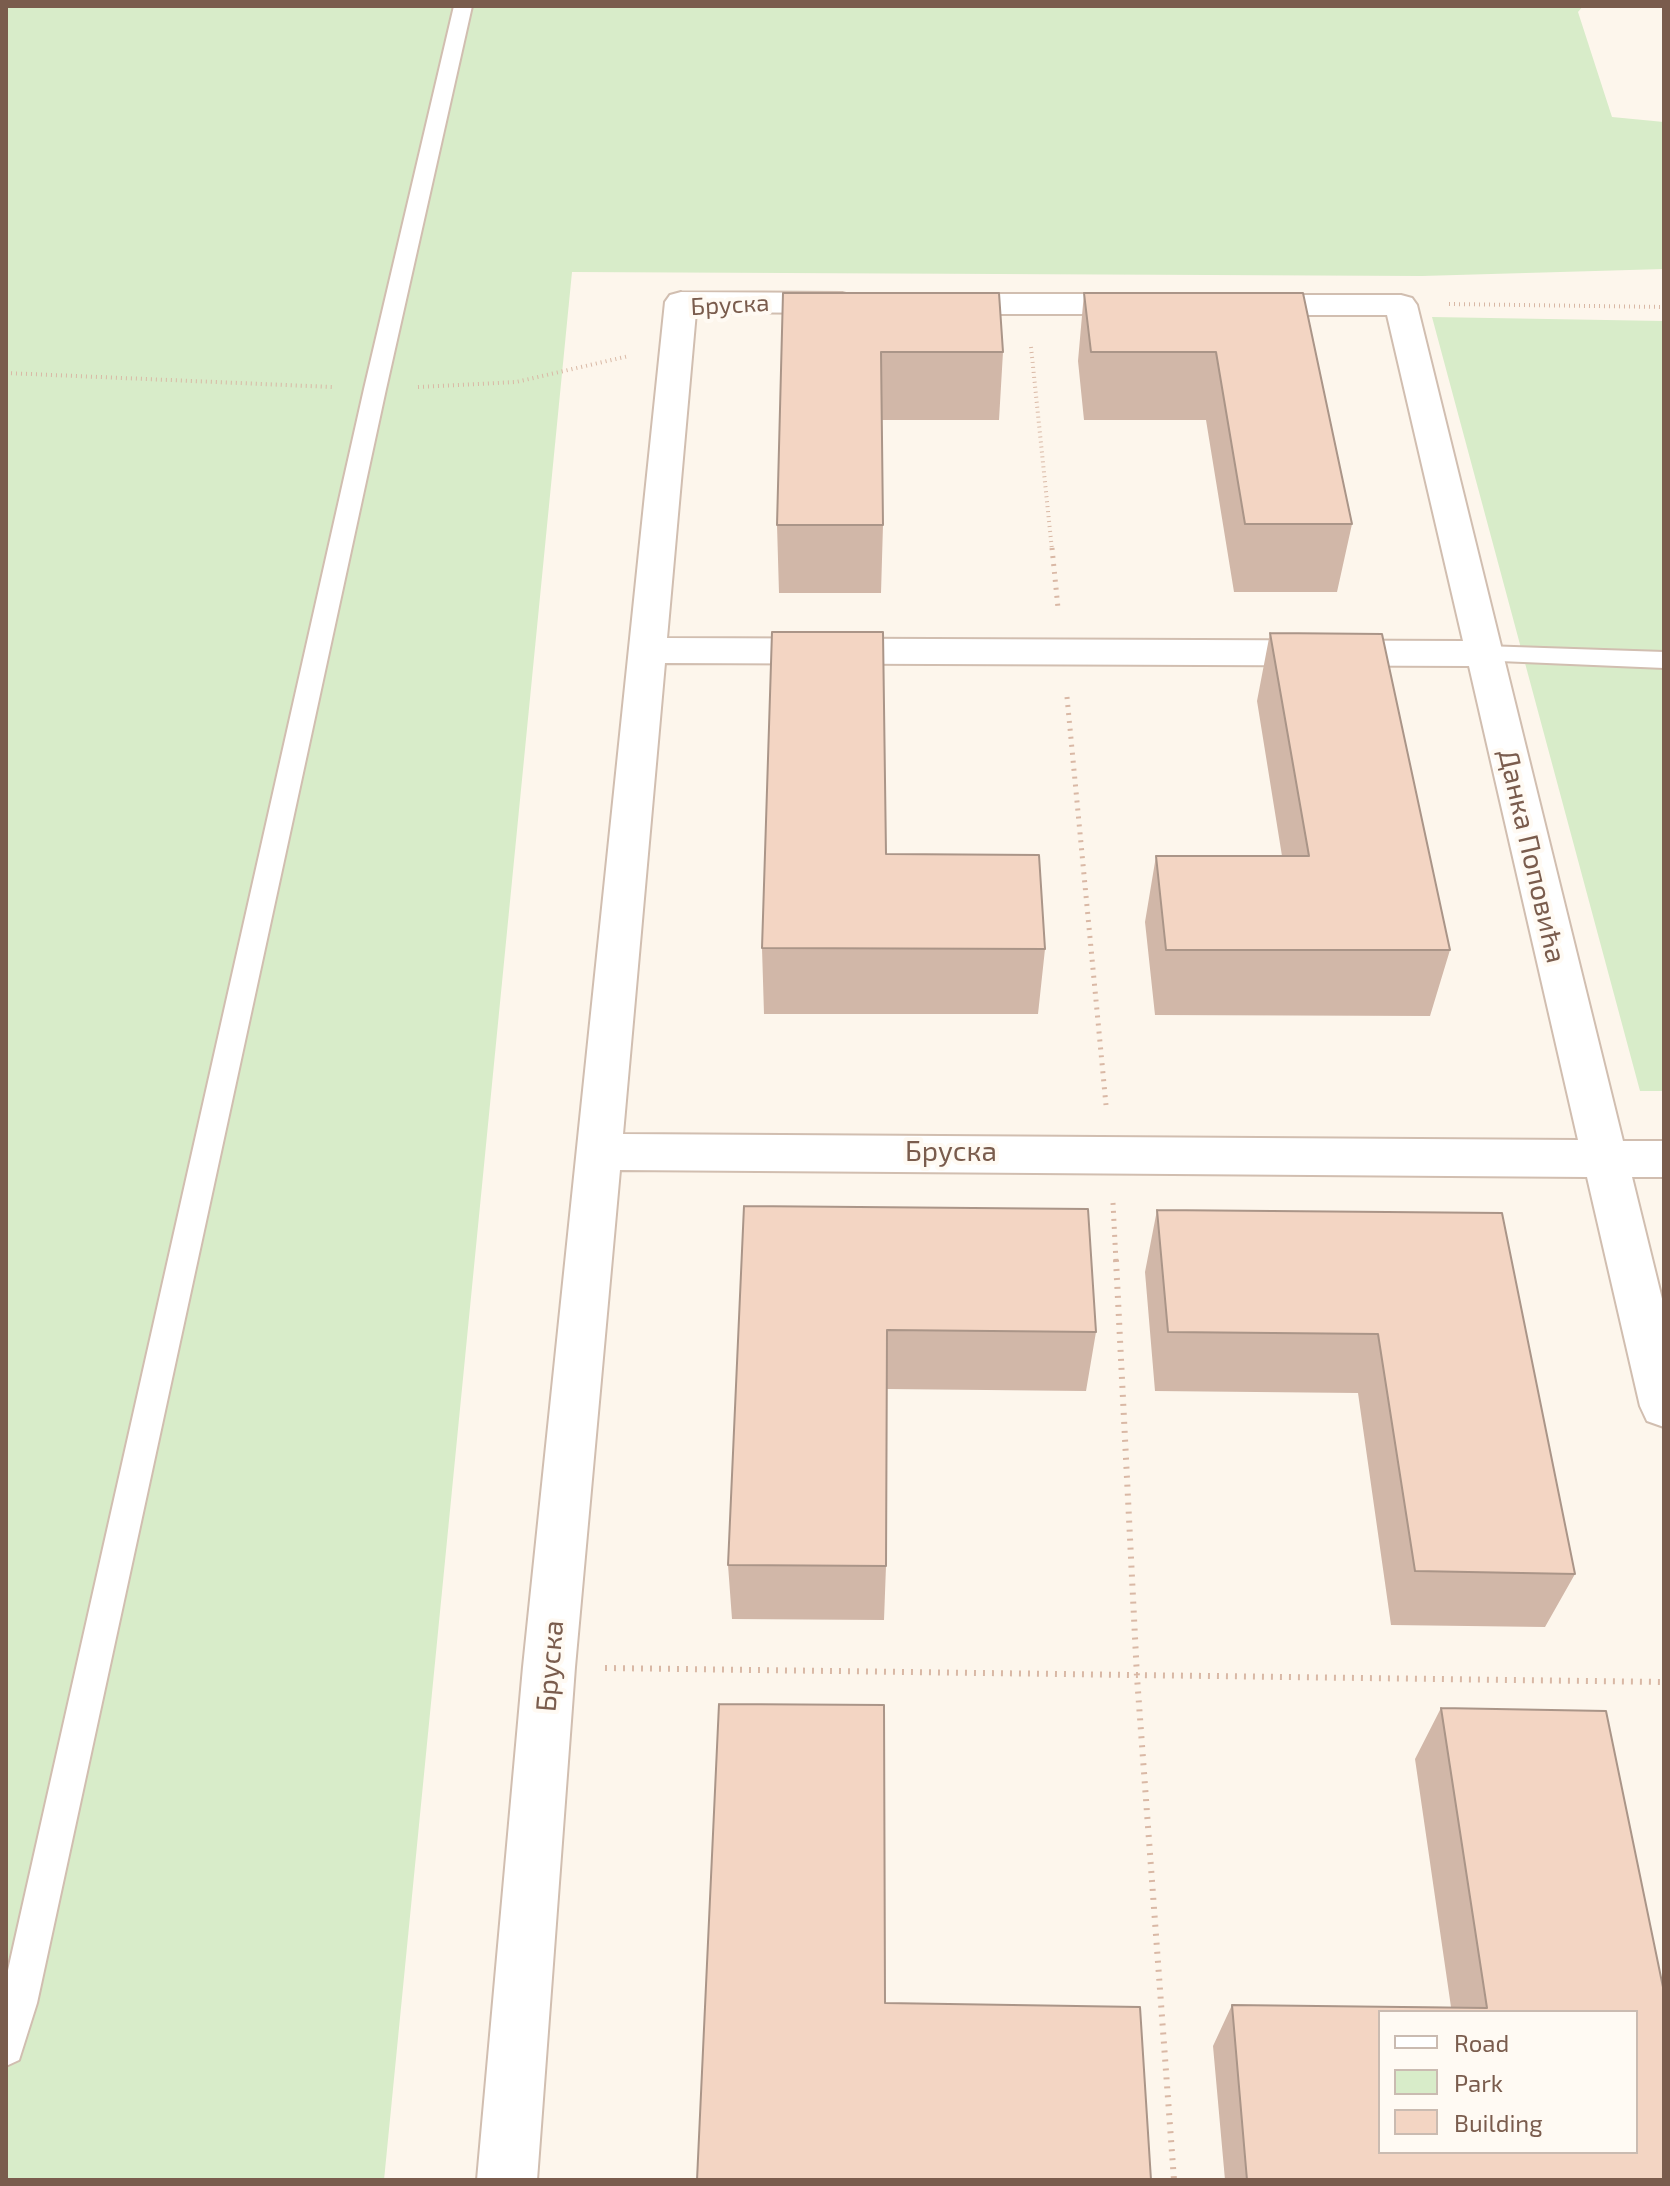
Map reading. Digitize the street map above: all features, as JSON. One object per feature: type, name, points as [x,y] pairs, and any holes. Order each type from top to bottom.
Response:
[{"type":"street","name":"Бруска","points":[[507,2180],[549,1667],[681,302],[1167,304]]},
{"type":"street","points":[[1214,305],[1401,305]]},
{"type":"street","name":"Данка Поповића","points":[[1401,305],[1664,1406]]},
{"type":"street","points":[[647,650],[1484,654]]},
{"type":"street","name":"Бруска","points":[[599,1152],[1664,1159]]},
{"type":"lane","points":[[6,2047],[19,2003],[375,389],[463,6]]},
{"type":"lane","points":[[1484,654],[1664,660]]},
{"type":"path","points":[[1027,304],[1110,1153],[1137,1677],[1174,2180]]},
{"type":"path","points":[[1401,305],[1664,307]]},
{"type":"path","points":[[549,1667],[1664,1682]]},
{"type":"green space","points":[[6,6],[1583,6],[1578,12],[1612,117],[1664,122],[1664,269],[1422,276],[572,272],[384,2180],[6,2180]]},
{"type":"green space","points":[[1432,317],[1664,321],[1664,1091],[1640,1091]]},
{"type":"building","points":[[783,293],[999,293],[1003,352],[881,352],[883,525],[777,525]]},
{"type":"building","points":[[1084,293],[1303,293],[1352,524],[1245,524],[1216,352],[1091,352]]},
{"type":"building","points":[[772,632],[883,632],[886,854],[1039,855],[1045,949],[762,948]]},
{"type":"building","points":[[1270,633],[1382,634],[1450,950],[1166,950],[1156,856],[1309,856]]},
{"type":"building","points":[[744,1206],[1088,1209],[1096,1332],[887,1330],[886,1566],[728,1565]]},
{"type":"building","points":[[1157,1210],[1502,1213],[1575,1574],[1415,1571],[1378,1334],[1168,1332]]},
{"type":"building","points":[[719,1704],[884,1705],[885,2003],[1140,2007],[1151,2180],[697,2180]]},
{"type":"building","points":[[1441,1708],[1606,1711],[1664,1992],[1664,2180],[1247,2180],[1232,2005],[1487,2008]]}]
